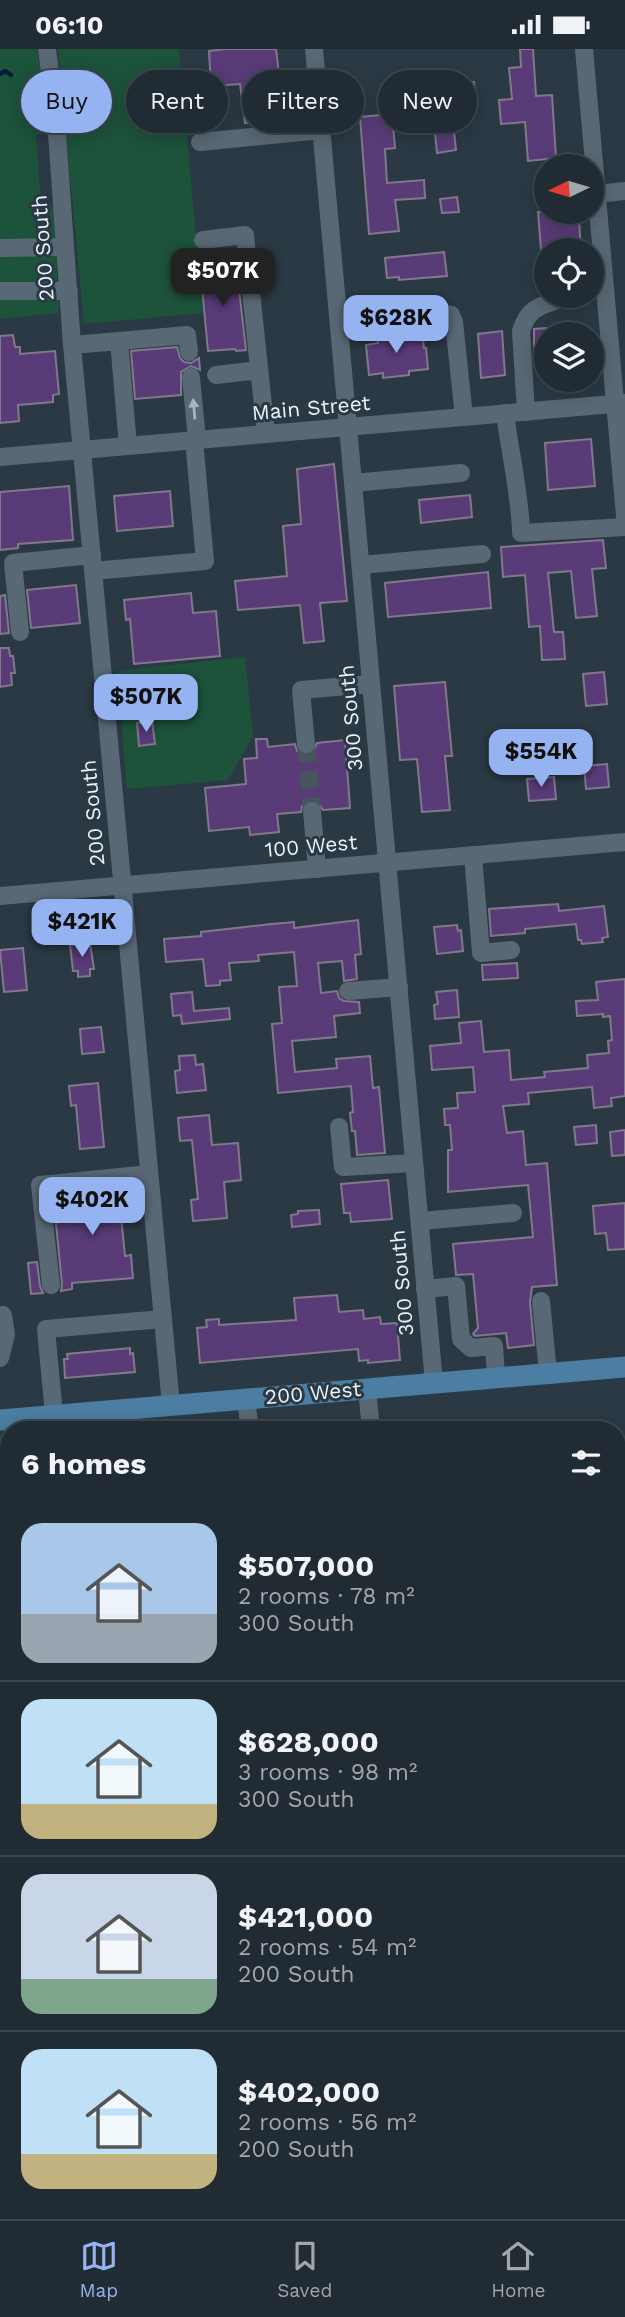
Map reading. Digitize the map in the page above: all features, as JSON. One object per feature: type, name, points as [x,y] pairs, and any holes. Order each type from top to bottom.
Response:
[{"type":"main road","name":"200 West","points":[[83,1421],[171,1405],[625,1367]]},
{"type":"main road","name":"200 West","points":[[0,1420],[54,1415],[74,1421]]},
{"type":"street","name":"200 South","points":[[47,49],[57,118],[72,345],[171,1405]]},
{"type":"street","name":"300 South","points":[[314,49],[316,70]]},
{"type":"street","points":[[584,49],[593,154]]},
{"type":"street","points":[[200,142],[292,133]]},
{"type":"street","name":"300 South","points":[[322,133],[434,1383]]},
{"type":"street","points":[[604,193],[625,191]]},
{"type":"street","points":[[203,240],[245,235],[266,434]]},
{"type":"street","points":[[0,248],[65,247]]},
{"type":"street","points":[[0,292],[69,291]]},
{"type":"street","points":[[526,412],[521,331],[525,319],[536,308]]},
{"type":"street","points":[[602,308],[620,403],[625,516]]},
{"type":"street","points":[[339,323],[444,313],[451,315],[464,417]]},
{"type":"street","points":[[118,341],[128,446]]},
{"type":"street","points":[[72,345],[118,341],[188,344]]},
{"type":"street","points":[[216,375],[259,370]]},
{"type":"street","points":[[20,632],[13,563],[205,561],[191,377]]},
{"type":"street","name":"Main Street","points":[[0,457],[620,403]]},
{"type":"street","points":[[505,414],[520,502],[522,533],[625,527]]},
{"type":"street","points":[[354,483],[461,473]]},
{"type":"street","points":[[361,565],[482,554]]},
{"type":"street","points":[[306,744],[301,690],[371,684]]},
{"type":"street","points":[[312,811],[317,869]]},
{"type":"street","name":"100 West","points":[[0,896],[625,842]]},
{"type":"street","points":[[473,855],[481,953],[511,950]]},
{"type":"street","points":[[348,991],[398,987]]},
{"type":"street","points":[[340,1127],[343,1167],[414,1163]]},
{"type":"street","points":[[51,1285],[40,1185],[149,1174]]},
{"type":"street","points":[[420,1221],[513,1213]]},
{"type":"street","points":[[425,1289],[456,1286],[461,1339],[471,1348],[494,1346],[496,1377]]},
{"type":"street","points":[[541,1301],[548,1373]]},
{"type":"street","points":[[1,1351],[6,1334],[3,1315]]},
{"type":"street","points":[[54,1415],[47,1329],[163,1318]]},
{"type":"street","points":[[367,1389],[370,1421]]},
{"type":"street","points":[[246,1399],[249,1421]]},
{"type":"green space","points":[[0,49],[37,49],[40,70],[21,70],[21,133],[39,133],[36,136],[41,201],[54,207],[59,313],[0,319]]},
{"type":"green space","points":[[58,49],[179,49],[181,70],[126,70],[126,133],[187,133],[203,313],[84,324],[66,133],[112,133],[112,70],[60,70]]},
{"type":"green space","points":[[245,657],[253,736],[228,780],[127,789],[117,671]]},
{"type":"building","points":[[276,49],[279,70],[242,70],[242,100],[240,84],[228,85],[228,70],[210,70],[209,51]]},
{"type":"building","points":[[520,49],[533,49],[536,96],[552,95],[556,154],[534,154],[534,160],[528,161],[525,122],[501,124],[499,100],[512,99],[509,68],[521,67]]},
{"type":"building","points":[[378,115],[378,133],[394,133],[395,148],[385,149],[387,183],[424,180],[425,198],[395,200],[399,231],[369,234],[361,133],[364,133],[364,117]]},
{"type":"building","points":[[435,133],[454,133],[456,150],[437,153]]},
{"type":"building","points":[[457,197],[459,212],[442,213],[440,199]]},
{"type":"building","points":[[539,224],[579,224],[580,238],[540,238]]},
{"type":"building","points":[[444,252],[447,276],[399,280],[399,277],[387,278],[385,258]]},
{"type":"building","points":[[236,263],[246,350],[208,351],[200,266]]},
{"type":"building","points":[[395,329],[397,341],[423,339],[428,369],[409,371],[409,375],[383,378],[383,373],[369,375],[366,345],[378,343],[376,331]]},
{"type":"building","points":[[502,331],[505,375],[481,378],[478,334]]},
{"type":"building","points":[[13,335],[15,347],[20,347],[20,354],[55,351],[59,394],[53,395],[53,402],[18,405],[19,421],[0,423],[0,336]]},
{"type":"building","points":[[177,347],[184,362],[191,363],[199,358],[200,370],[191,366],[181,372],[181,395],[135,399],[131,351]]},
{"type":"building","points":[[591,439],[595,486],[548,490],[545,443]]},
{"type":"building","points":[[334,464],[347,601],[320,603],[324,641],[304,643],[300,605],[238,610],[235,581],[287,576],[283,526],[301,524],[297,469]]},
{"type":"building","points":[[69,486],[73,540],[18,544],[18,548],[0,550],[0,492]]},
{"type":"building","points":[[170,491],[173,526],[117,531],[114,496]]},
{"type":"building","points":[[470,495],[472,517],[421,523],[419,500]]},
{"type":"building","points":[[603,540],[606,568],[592,569],[597,616],[576,618],[571,571],[548,573],[554,632],[563,632],[565,659],[542,660],[540,626],[529,627],[525,575],[503,577],[501,547]]},
{"type":"building","points":[[488,572],[491,608],[388,617],[385,583]]},
{"type":"building","points":[[76,585],[80,623],[31,628],[27,590]]},
{"type":"building","points":[[191,593],[193,613],[216,611],[220,656],[134,664],[130,619],[126,620],[124,600]]},
{"type":"building","points":[[5,595],[9,633],[0,634],[0,596]]},
{"type":"building","points":[[0,648],[9,648],[15,673],[11,673],[12,685],[0,687]]},
{"type":"building","points":[[604,672],[607,704],[586,706],[583,674]]},
{"type":"building","points":[[445,682],[452,756],[445,756],[450,810],[422,812],[417,759],[400,760],[394,686]]},
{"type":"building","points":[[152,721],[155,744],[139,746],[137,723]]},
{"type":"building","points":[[256,739],[267,739],[268,747],[295,744],[297,751],[306,755],[313,753],[317,743],[345,740],[350,808],[323,810],[317,801],[310,800],[302,806],[301,812],[277,814],[279,832],[250,835],[249,827],[209,831],[205,788],[246,784],[244,759],[257,758]]},
{"type":"building","points":[[607,764],[609,787],[586,789],[584,766]]},
{"type":"building","points":[[554,777],[556,799],[529,801],[527,779]]},
{"type":"building","points":[[558,904],[559,911],[604,906],[608,937],[602,938],[603,942],[582,944],[581,940],[578,940],[576,924],[525,929],[525,933],[491,936],[489,909]]},
{"type":"building","points":[[358,920],[361,954],[355,955],[357,979],[344,981],[342,961],[318,963],[321,993],[337,991],[339,998],[344,1001],[359,1002],[360,1013],[334,1016],[336,1037],[292,1041],[295,1072],[337,1068],[336,1059],[370,1056],[373,1088],[379,1087],[385,1153],[357,1155],[350,1113],[353,1112],[351,1086],[278,1093],[272,1024],[282,1023],[279,987],[297,986],[294,952],[258,955],[259,961],[229,963],[231,980],[220,981],[220,985],[206,986],[203,959],[166,962],[164,939],[201,936],[201,932],[272,924],[294,922],[294,928]]},
{"type":"building","points":[[457,925],[458,931],[461,930],[463,951],[437,954],[434,927]]},
{"type":"building","points":[[90,943],[94,969],[90,969],[90,976],[78,977],[78,971],[73,971],[70,945]]},
{"type":"building","points":[[23,948],[27,990],[4,992],[0,950]]},
{"type":"building","points":[[517,963],[518,978],[483,980],[482,965]]},
{"type":"building","points":[[625,979],[625,1096],[611,1098],[612,1106],[594,1108],[592,1087],[528,1093],[529,1104],[503,1106],[507,1133],[523,1131],[526,1165],[547,1163],[557,1285],[532,1287],[530,1302],[534,1345],[508,1348],[506,1333],[475,1336],[473,1334],[478,1328],[473,1274],[456,1275],[453,1244],[533,1237],[528,1185],[448,1192],[448,1150],[452,1150],[450,1125],[445,1125],[444,1109],[458,1108],[457,1093],[475,1092],[473,1067],[432,1070],[430,1046],[461,1043],[459,1023],[481,1021],[484,1052],[509,1050],[511,1080],[545,1077],[544,1072],[588,1068],[587,1055],[609,1053],[608,1041],[612,1040],[610,1016],[577,1016],[576,1001],[598,1000],[596,982]]},
{"type":"building","points":[[457,990],[459,1017],[435,1019],[434,1005],[438,1004],[436,992]]},
{"type":"building","points":[[192,992],[194,1011],[229,1008],[230,1019],[182,1024],[181,1015],[173,1016],[171,994]]},
{"type":"building","points":[[101,1027],[104,1052],[82,1054],[80,1029]]},
{"type":"building","points":[[195,1055],[196,1065],[203,1064],[206,1090],[177,1093],[175,1071],[180,1070],[179,1056]]},
{"type":"building","points":[[98,1083],[104,1147],[80,1149],[76,1105],[71,1106],[69,1086]]},
{"type":"building","points":[[209,1115],[212,1145],[238,1143],[241,1180],[224,1182],[227,1218],[193,1221],[191,1200],[198,1199],[192,1140],[180,1141],[178,1118]]},
{"type":"building","points":[[596,1125],[597,1143],[576,1145],[574,1127]]},
{"type":"building","points":[[625,1130],[625,1155],[612,1156],[610,1132]]},
{"type":"building","points":[[388,1180],[392,1219],[351,1222],[350,1213],[344,1213],[341,1184]]},
{"type":"building","points":[[125,1189],[127,1215],[121,1216],[125,1256],[131,1255],[133,1278],[72,1283],[72,1289],[61,1291],[55,1214],[58,1214],[57,1195]]},
{"type":"building","points":[[625,1203],[625,1249],[608,1250],[606,1233],[595,1234],[593,1206]]},
{"type":"building","points":[[319,1210],[320,1224],[292,1227],[291,1215],[298,1214],[298,1211]]},
{"type":"building","points":[[37,1262],[43,1293],[31,1294],[28,1263]]},
{"type":"building","points":[[337,1295],[339,1312],[363,1310],[364,1319],[380,1317],[381,1324],[397,1323],[400,1360],[368,1363],[368,1360],[359,1361],[358,1349],[200,1363],[197,1328],[207,1327],[206,1320],[219,1319],[219,1325],[296,1320],[294,1298]]},
{"type":"building","points":[[130,1348],[135,1372],[65,1378],[64,1359],[68,1359],[67,1354]]},
{"type":"waterway","points":[[0,74],[5,71],[11,75]]},
{"type":"tunnel","points":[[306,744],[312,811]]}]
